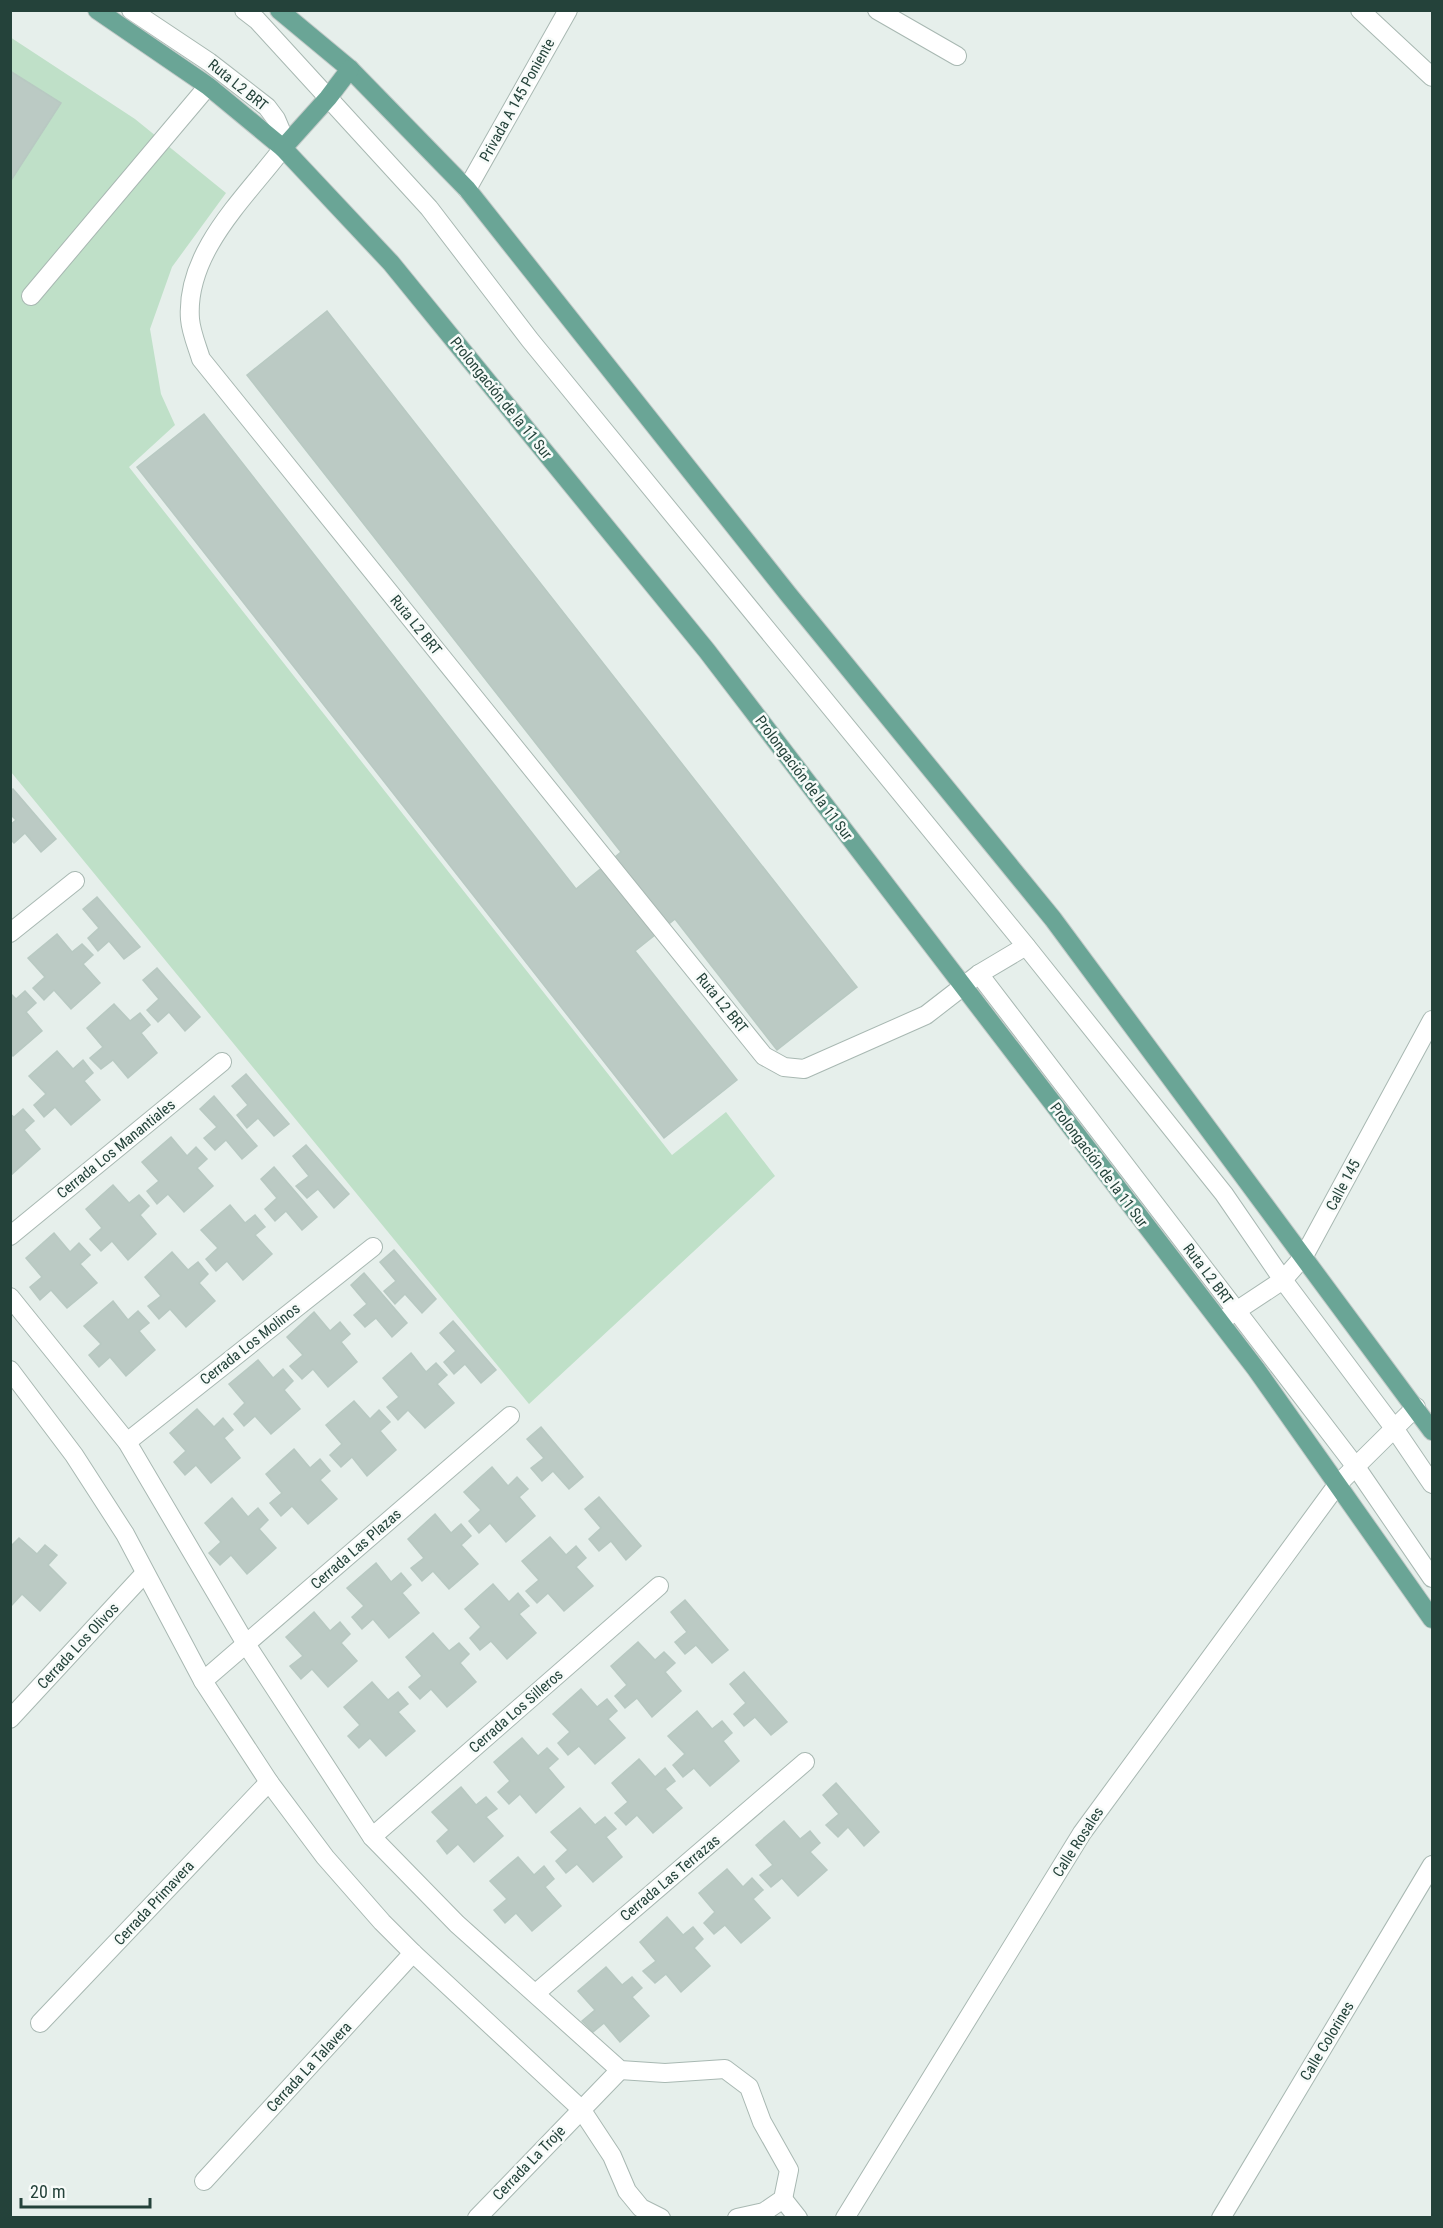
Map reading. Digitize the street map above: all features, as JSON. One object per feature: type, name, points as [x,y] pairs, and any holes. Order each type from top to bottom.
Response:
[{"type":"main road","name":"Prolongación de la 11 Sur","points":[[97,10],[208,86],[283,148],[391,263],[700,642],[963,986],[1228,1316],[1256,1369],[1432,1619]]},
{"type":"main road","points":[[279,10],[350,69],[467,189],[780,585],[1053,919],[1432,1431]]},
{"type":"main road","points":[[283,148],[328,98],[350,69]]},
{"type":"street","name":"Ruta L2 BRT","points":[[131,10],[209,62],[267,107],[276,119],[285,140],[283,148],[211,243],[200,262],[191,289],[190,320],[201,359],[764,1056],[784,1067],[804,1069],[926,1015],[978,974],[1026,946]]},
{"type":"street","points":[[244,10],[257,20],[429,208],[538,349],[1026,946],[1224,1194],[1283,1280],[1394,1428],[1432,1484]]},
{"type":"street","name":"Privada A 145 Poniente","points":[[467,189],[568,10]]},
{"type":"street","points":[[877,10],[957,56]]},
{"type":"street","points":[[1360,10],[1432,77]]},
{"type":"street","points":[[31,296],[208,86]]},
{"type":"street","points":[[10,933],[75,881]]},
{"type":"street","name":"Ruta L2 BRT","points":[[978,974],[1228,1316],[1356,1467],[1432,1578]]},
{"type":"street","name":"Calle 145","points":[[1228,1316],[1283,1280],[1304,1256],[1432,1020]]},
{"type":"street","name":"Cerrada Los Manantiales","points":[[10,1236],[222,1062]]},
{"type":"street","name":"Cerrada Los Molinos","points":[[127,1442],[373,1247]]},
{"type":"street","points":[[10,1298],[127,1442],[246,1644],[372,1837],[457,1924],[620,2070],[664,2073],[725,2069],[749,2087],[762,2122],[789,2170],[783,2199],[764,2212],[737,2217]]},
{"type":"street","points":[[12,1375],[74,1455],[125,1534],[203,1681],[269,1782],[325,1857],[382,1922],[413,1953],[581,2109],[612,2156],[627,2191],[641,2208],[661,2217]]},
{"type":"street","name":"Calle Rosales","points":[[845,2217],[1082,1833],[1337,1485],[1416,1407]]},
{"type":"street","name":"Cerrada Las Plazas","points":[[203,1681],[510,1416]]},
{"type":"street","name":"Cerrada Los Olivos","points":[[10,1719],[145,1573]]},
{"type":"street","name":"Cerrada Los Silleros","points":[[372,1837],[659,1586]]},
{"type":"street","name":"Cerrada Las Terrazas","points":[[536,1993],[805,1762]]},
{"type":"street","name":"Cerrada Primavera","points":[[40,2024],[269,1782]]},
{"type":"street","name":"Calle Colorines","points":[[1221,2217],[1432,1865]]},
{"type":"street","name":"Cerrada La Talavera","points":[[204,2181],[413,1953]]},
{"type":"street","name":"Cerrada La Troje","points":[[477,2217],[620,2070]]},
{"type":"street","points":[[783,2199],[798,2217]]},
{"type":"green space","points":[[10,37],[135,119],[226,193],[172,267],[150,329],[161,394],[175,425],[129,467],[672,1155],[726,1112],[775,1176],[529,1404],[11,772]]},
{"type":"building","points":[[10,71],[61,103],[10,182]]},
{"type":"building","points":[[327,311],[857,987],[777,1050],[675,919],[635,951],[737,1080],[664,1138],[137,467],[204,414],[576,889],[621,852],[247,375]]},
{"type":"building","points":[[13,789],[56,839],[41,852],[25,833],[14,843],[10,839],[10,825],[16,820],[10,814],[10,791]]},
{"type":"building","points":[[97,897],[140,947],[124,959],[109,941],[98,951],[88,938],[99,928],[83,909]]},
{"type":"building","points":[[57,934],[72,952],[82,944],[93,955],[83,964],[100,983],[71,1009],[54,990],[44,1000],[33,988],[45,977],[28,958]]},
{"type":"building","points":[[157,968],[200,1017],[185,1031],[169,1012],[158,1022],[147,1010],[159,999],[143,980]]},
{"type":"building","points":[[25,991],[36,1003],[26,1012],[42,1031],[13,1056],[10,1053],[10,993],[16,999]]},
{"type":"building","points":[[114,1004],[130,1021],[140,1013],[150,1025],[141,1033],[157,1053],[128,1078],[113,1060],[101,1069],[90,1058],[103,1047],[87,1028]]},
{"type":"building","points":[[57,1051],[73,1069],[83,1060],[93,1073],[84,1081],[100,1100],[71,1125],[55,1107],[44,1117],[34,1105],[46,1094],[29,1076]]},
{"type":"building","points":[[246,1074],[289,1124],[274,1136],[258,1118],[247,1128],[237,1115],[248,1105],[232,1086]]},
{"type":"building","points":[[214,1096],[257,1146],[242,1159],[226,1140],[215,1150],[204,1138],[217,1127],[200,1109]]},
{"type":"building","points":[[23,1109],[34,1121],[24,1130],[40,1149],[12,1174],[10,1114],[14,1117]]},
{"type":"building","points":[[171,1137],[187,1156],[196,1147],[207,1159],[197,1168],[213,1186],[184,1212],[168,1194],[157,1204],[147,1191],[159,1181],[142,1162]]},
{"type":"building","points":[[306,1145],[349,1194],[334,1208],[318,1189],[307,1198],[296,1186],[309,1176],[293,1156]]},
{"type":"building","points":[[274,1167],[317,1217],[302,1230],[286,1211],[275,1221],[265,1209],[277,1198],[261,1179]]},
{"type":"building","points":[[113,1185],[129,1203],[139,1195],[149,1206],[140,1215],[156,1234],[128,1260],[112,1241],[101,1251],[90,1239],[102,1228],[86,1209]]},
{"type":"building","points":[[230,1205],[245,1223],[255,1215],[265,1227],[255,1235],[272,1254],[243,1280],[227,1261],[216,1271],[206,1259],[218,1248],[201,1230]]},
{"type":"building","points":[[54,1233],[70,1252],[79,1243],[90,1255],[80,1264],[97,1283],[67,1308],[51,1290],[40,1300],[30,1287],[42,1277],[26,1258]]},
{"type":"building","points":[[394,1250],[436,1299],[422,1313],[405,1294],[395,1304],[384,1291],[396,1281],[380,1262]]},
{"type":"building","points":[[172,1252],[188,1270],[198,1262],[208,1274],[199,1283],[215,1301],[186,1327],[170,1309],[159,1319],[148,1306],[161,1296],[145,1277]]},
{"type":"building","points":[[364,1273],[407,1323],[392,1337],[376,1318],[365,1327],[354,1315],[367,1304],[351,1285]]},
{"type":"building","points":[[113,1301],[128,1320],[138,1311],[149,1323],[139,1331],[155,1350],[126,1376],[110,1357],[99,1367],[89,1355],[101,1344],[84,1326]]},
{"type":"building","points":[[314,1312],[330,1331],[340,1322],[350,1334],[341,1342],[357,1362],[328,1387],[313,1369],[302,1379],[290,1366],[303,1355],[287,1337]]},
{"type":"building","points":[[453,1321],[496,1370],[481,1383],[465,1364],[454,1374],[444,1362],[456,1351],[440,1333]]},
{"type":"building","points":[[411,1353],[426,1372],[436,1363],[447,1375],[437,1384],[454,1403],[425,1428],[408,1410],[398,1420],[387,1407],[399,1397],[383,1378]]},
{"type":"building","points":[[258,1360],[273,1378],[283,1369],[293,1381],[284,1390],[300,1409],[271,1434],[255,1416],[244,1426],[234,1414],[245,1403],[229,1384]]},
{"type":"building","points":[[354,1401],[370,1419],[379,1410],[390,1422],[380,1431],[396,1450],[367,1476],[352,1457],[341,1467],[330,1455],[342,1444],[326,1425]]},
{"type":"building","points":[[197,1409],[214,1427],[223,1418],[233,1430],[224,1438],[240,1458],[211,1483],[196,1465],[185,1475],[174,1462],[186,1451],[170,1433]]},
{"type":"building","points":[[541,1427],[583,1477],[569,1489],[553,1471],[542,1481],[531,1468],[544,1458],[527,1439]]},
{"type":"building","points":[[294,1449],[310,1468],[320,1459],[330,1471],[320,1480],[337,1499],[308,1524],[292,1506],[281,1516],[270,1503],[282,1493],[266,1474]]},
{"type":"building","points":[[492,1467],[508,1486],[517,1477],[528,1489],[519,1497],[535,1516],[506,1542],[490,1523],[479,1533],[469,1521],[481,1510],[464,1492]]},
{"type":"building","points":[[599,1497],[641,1546],[626,1560],[611,1541],[599,1551],[589,1539],[601,1528],[585,1509]]},
{"type":"building","points":[[232,1498],[248,1517],[258,1508],[268,1520],[259,1529],[276,1548],[247,1574],[231,1555],[220,1565],[209,1553],[221,1542],[205,1523]]},
{"type":"building","points":[[435,1514],[451,1533],[461,1524],[471,1536],[461,1545],[478,1564],[449,1589],[433,1571],[422,1581],[411,1568],[424,1558],[408,1539]]},
{"type":"building","points":[[550,1537],[566,1555],[576,1546],[586,1558],[576,1567],[593,1586],[564,1611],[548,1593],[537,1603],[526,1591],[539,1580],[522,1561]]},
{"type":"building","points":[[19,1538],[37,1554],[45,1545],[57,1555],[48,1565],[66,1583],[40,1611],[22,1594],[12,1605],[10,1603],[10,1547]]},
{"type":"building","points":[[376,1563],[391,1582],[401,1573],[411,1585],[402,1593],[419,1613],[389,1638],[373,1619],[362,1629],[352,1617],[364,1606],[347,1588]]},
{"type":"building","points":[[493,1584],[509,1602],[518,1593],[529,1606],[519,1614],[536,1633],[507,1659],[491,1641],[480,1650],[470,1638],[481,1627],[465,1609]]},
{"type":"building","points":[[685,1600],[728,1650],[712,1663],[696,1645],[685,1654],[675,1642],[687,1632],[671,1612]]},
{"type":"building","points":[[314,1612],[330,1631],[340,1622],[350,1634],[341,1643],[357,1661],[328,1687],[312,1669],[301,1679],[290,1666],[303,1656],[286,1637]]},
{"type":"building","points":[[433,1633],[449,1651],[459,1643],[469,1654],[460,1663],[476,1682],[447,1707],[431,1689],[420,1699],[409,1687],[422,1676],[406,1657]]},
{"type":"building","points":[[638,1642],[655,1660],[664,1652],[675,1663],[665,1672],[681,1691],[652,1717],[637,1698],[625,1708],[615,1696],[627,1685],[611,1666]]},
{"type":"building","points":[[744,1672],[787,1722],[771,1735],[755,1717],[744,1726],[734,1714],[746,1703],[730,1684]]},
{"type":"building","points":[[372,1682],[388,1700],[398,1692],[408,1704],[398,1712],[415,1731],[386,1756],[370,1738],[359,1748],[348,1736],[360,1725],[344,1707]]},
{"type":"building","points":[[581,1689],[597,1707],[607,1699],[617,1711],[608,1719],[625,1738],[595,1764],[579,1746],[568,1755],[558,1743],[570,1732],[553,1714]]},
{"type":"building","points":[[697,1711],[712,1729],[722,1721],[732,1733],[723,1741],[739,1761],[710,1786],[694,1768],[683,1777],[673,1765],[685,1754],[668,1736]]},
{"type":"building","points":[[522,1738],[538,1756],[547,1748],[558,1759],[548,1768],[564,1787],[536,1813],[520,1794],[509,1804],[498,1792],[510,1781],[494,1762]]},
{"type":"building","points":[[639,1759],[655,1777],[665,1768],[675,1781],[665,1789],[682,1808],[653,1833],[637,1815],[626,1825],[615,1813],[628,1802],[612,1783]]},
{"type":"building","points":[[836,1783],[879,1832],[864,1846],[848,1827],[838,1837],[826,1825],[839,1814],[823,1795]]},
{"type":"building","points":[[461,1787],[476,1805],[486,1797],[497,1809],[486,1817],[503,1836],[474,1862],[458,1844],[447,1854],[437,1841],[449,1830],[432,1812]]},
{"type":"building","points":[[580,1808],[595,1825],[605,1817],[616,1829],[606,1837],[622,1857],[593,1882],[577,1864],[566,1873],[556,1861],[568,1850],[551,1832]]},
{"type":"building","points":[[784,1821],[800,1839],[810,1831],[820,1843],[810,1852],[827,1870],[798,1896],[782,1878],[771,1887],[760,1875],[773,1865],[756,1845]]},
{"type":"building","points":[[518,1857],[534,1875],[544,1866],[554,1879],[545,1887],[561,1906],[532,1931],[516,1913],[505,1923],[494,1910],[507,1899],[490,1881]]},
{"type":"building","points":[[727,1869],[743,1887],[752,1878],[763,1890],[753,1899],[770,1918],[741,1943],[725,1925],[714,1934],[704,1923],[715,1912],[699,1893]]},
{"type":"building","points":[[667,1917],[683,1935],[693,1927],[703,1939],[694,1948],[710,1966],[681,1992],[666,1974],[655,1983],[643,1971],[656,1961],[640,1942]]},
{"type":"building","points":[[606,1967],[622,1985],[632,1977],[642,1988],[632,1997],[649,2016],[620,2042],[604,2023],[593,2032],[582,2021],[595,2010],[578,1991]]}]
